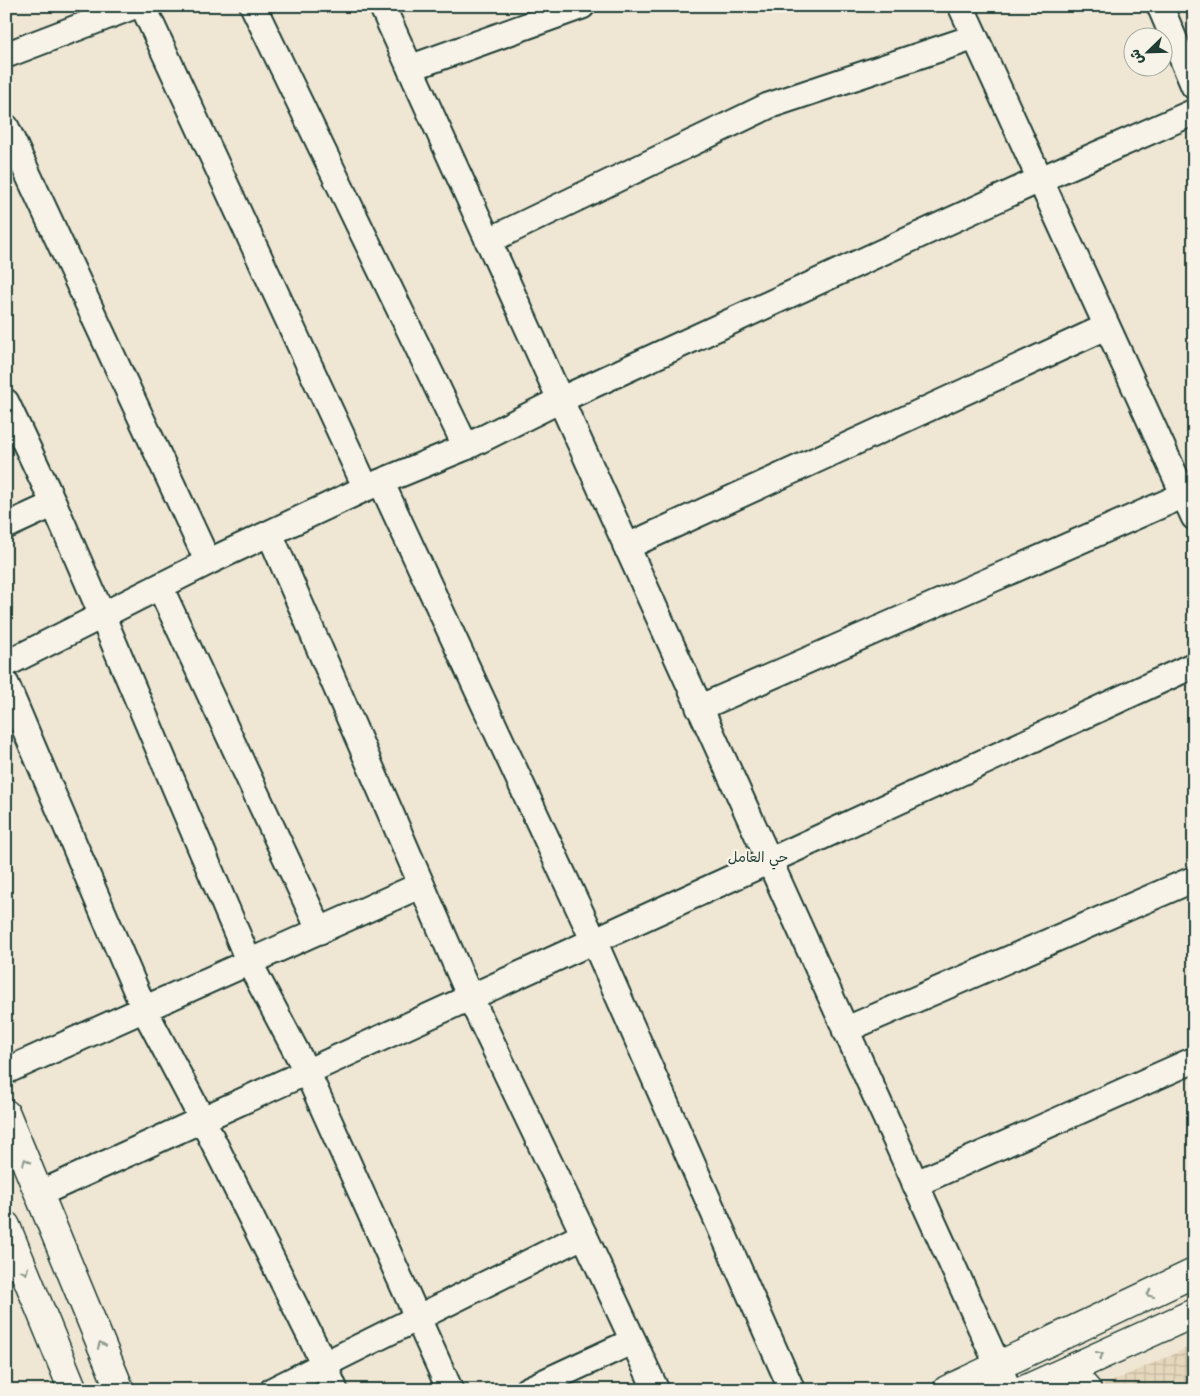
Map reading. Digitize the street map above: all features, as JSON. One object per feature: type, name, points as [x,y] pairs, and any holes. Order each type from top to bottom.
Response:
[{"type":"street","points":[[6,55],[134,6]]},
{"type":"street","points":[[143,6],[594,941],[792,1390]]},
{"type":"street","points":[[254,6],[466,446]]},
{"type":"street","points":[[382,6],[1003,1378]]},
{"type":"street","points":[[410,68],[582,6]]},
{"type":"street","points":[[699,708],[1189,506],[961,6]]},
{"type":"street","points":[[1160,6],[1194,86]]},
{"type":"street","points":[[488,241],[768,106],[975,37]]},
{"type":"street","points":[[6,664],[208,562],[373,485],[466,446],[560,400],[1039,180],[1194,112]]},
{"type":"street","points":[[6,127],[208,562]]},
{"type":"street","points":[[626,547],[1106,327]]},
{"type":"street","points":[[6,402],[54,504],[249,962],[307,1072],[450,1390]]},
{"type":"street","points":[[6,526],[54,504]]},
{"type":"street","points":[[270,534],[470,997],[656,1390]]},
{"type":"street","points":[[160,587],[320,931]]},
{"type":"street","points":[[39,1194],[1194,665]]},
{"type":"street","points":[[6,684],[144,1010],[202,1119],[324,1364],[335,1390]]},
{"type":"street","points":[[845,1030],[1194,879]]},
{"type":"street","points":[[6,1072],[421,884]]},
{"type":"street","points":[[915,1184],[1194,1060]]},
{"type":"street","points":[[6,1114],[120,1390]]},
{"type":"street","points":[[6,1226],[72,1390]]},
{"type":"street","points":[[273,1390],[418,1316],[584,1235]]},
{"type":"street","points":[[947,1390],[1003,1378],[1194,1273]]},
{"type":"street","points":[[1024,1390],[1194,1313]]},
{"type":"street","points":[[527,1390],[634,1341]]},
{"type":"street","points":[[1069,1370],[1087,1390]]},
{"type":"shaded area","points":[[1194,1345],[1194,1390],[1093,1390]]},
{"type":"district","name":"حي العامل","points":[[758,857]]}]
